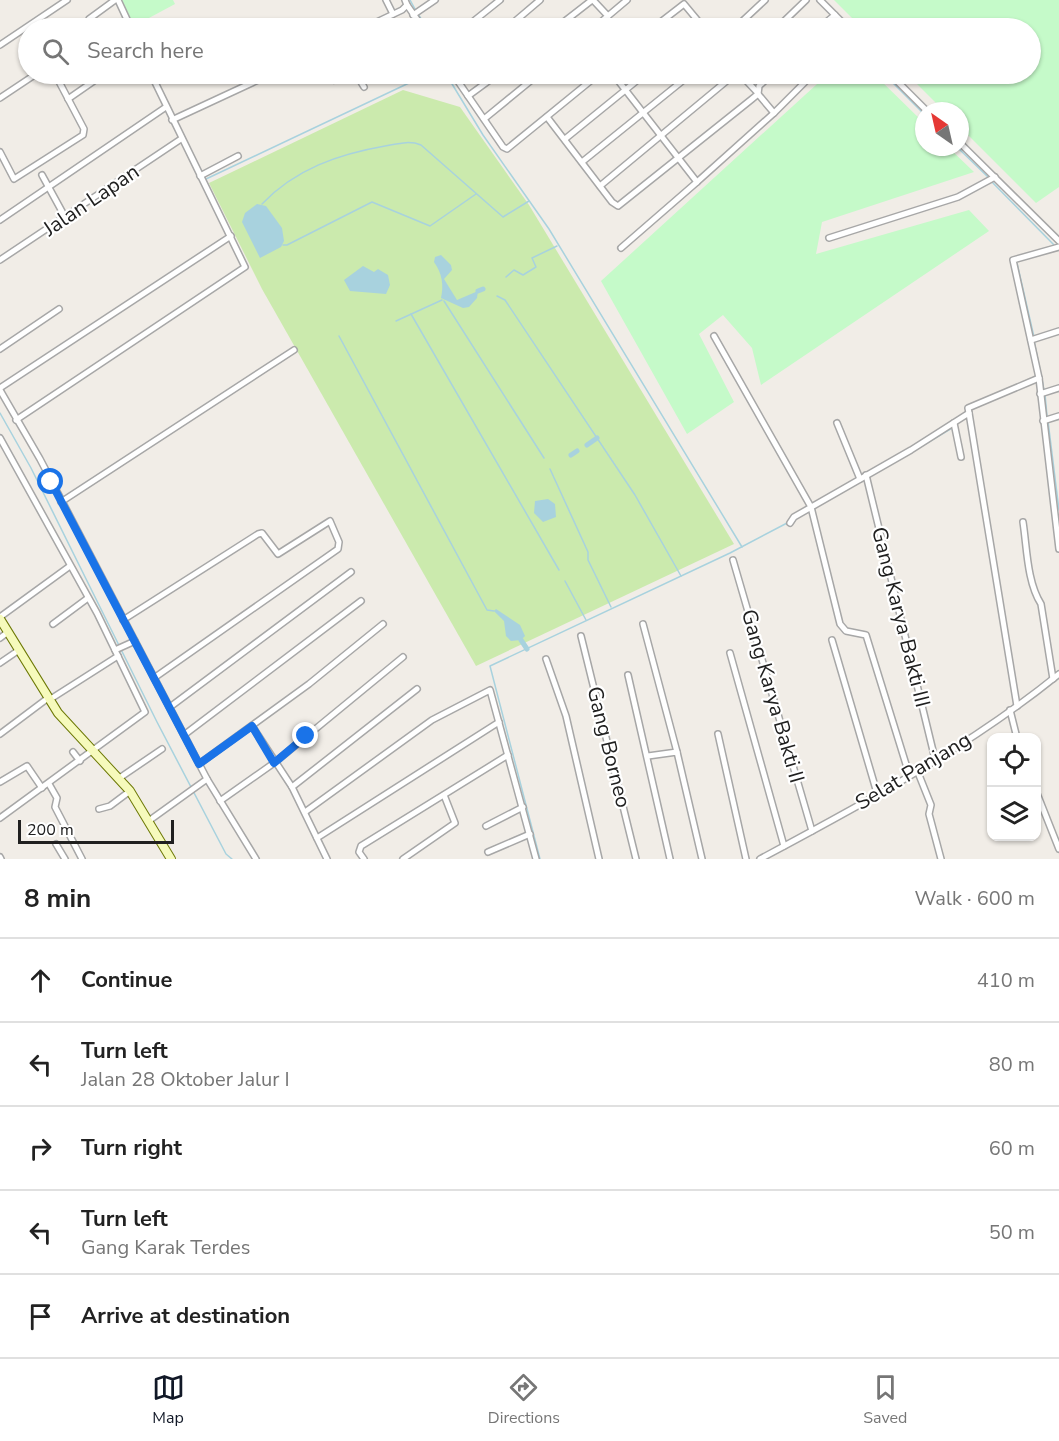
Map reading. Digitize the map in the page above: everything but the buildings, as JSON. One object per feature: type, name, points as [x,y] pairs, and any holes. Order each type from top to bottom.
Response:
[{"type":"street","points":[[40,18],[67,0]]},
{"type":"street","points":[[90,18],[116,0],[125,18]]},
{"type":"street","points":[[386,0],[393,14]]},
{"type":"street","points":[[416,13],[435,0]]},
{"type":"street","points":[[478,18],[500,0]]},
{"type":"street","points":[[519,18],[540,0]]},
{"type":"street","points":[[569,18],[593,0],[608,16]]},
{"type":"street","points":[[606,18],[627,0]]},
{"type":"street","points":[[746,18],[765,0]]},
{"type":"street","points":[[787,18],[806,0]]},
{"type":"street","points":[[820,0],[838,18]]},
{"type":"street","points":[[666,18],[686,2],[696,18]]},
{"type":"street","points":[[387,18],[406,3],[418,18]]},
{"type":"street","points":[[831,18],[835,15]]},
{"type":"street","points":[[0,45],[18,33]]},
{"type":"street","points":[[0,98],[21,84]]},
{"type":"street","points":[[0,152],[14,179],[83,135],[84,129],[60,84]]},
{"type":"street","points":[[68,99],[90,84]]},
{"type":"street","points":[[16,420],[245,267],[155,84]]},
{"type":"street","points":[[172,120],[249,84]]},
{"type":"street","points":[[460,84],[507,149],[587,84]]},
{"type":"street","points":[[468,96],[484,84]]},
{"type":"street","points":[[484,119],[527,84]]},
{"type":"street","points":[[621,84],[697,182]]},
{"type":"street","points":[[565,139],[632,84]]},
{"type":"street","points":[[582,162],[678,84]]},
{"type":"street","points":[[600,186],[726,84]]},
{"type":"street","points":[[749,84],[774,113]]},
{"type":"street","points":[[547,117],[618,206],[758,93],[758,88],[762,84]]},
{"type":"street","points":[[621,248],[774,113],[803,84]]},
{"type":"street","points":[[900,84],[918,102]]},
{"type":"street","points":[[0,220],[166,107]]},
{"type":"street","name":"Jalan Lapan","points":[[0,260],[181,139]]},
{"type":"street","points":[[969,152],[1059,241]]},
{"type":"street","points":[[200,176],[238,156]]},
{"type":"street","points":[[42,175],[65,217]]},
{"type":"street","points":[[829,238],[958,196],[995,177]]},
{"type":"street","points":[[231,237],[0,389],[170,707],[199,764],[204,781],[220,801],[256,859]]},
{"type":"street","points":[[1059,247],[1013,260],[1033,339],[1043,393],[1057,506],[1059,549]]},
{"type":"street","points":[[0,349],[59,309]]},
{"type":"street","points":[[1033,339],[1059,331]]},
{"type":"street","points":[[714,336],[811,507],[841,627],[849,633],[860,632],[866,635],[909,774]]},
{"type":"street","points":[[61,502],[294,350]]},
{"type":"street","points":[[1017,705],[968,408],[1039,378]]},
{"type":"street","points":[[1043,393],[1059,388]]},
{"type":"street","points":[[790,523],[792,518],[865,478],[955,425],[969,414]]},
{"type":"street","points":[[1047,420],[1059,416]]},
{"type":"street","name":"Gang Karya Bakti III","points":[[837,423],[865,478],[935,759]]},
{"type":"street","points":[[955,425],[961,457]]},
{"type":"street","points":[[0,438],[117,652],[145,712],[0,818]]},
{"type":"street","points":[[123,620],[261,533],[278,554],[330,521],[339,542],[338,549],[154,678]]},
{"type":"street","points":[[1023,522],[1036,597],[1041,604],[1053,679]]},
{"type":"street","name":"Gang Karya Bakti II","points":[[733,560],[812,831]]},
{"type":"street","points":[[70,566],[0,618],[48,699],[130,791],[150,820],[167,858]]},
{"type":"street","points":[[170,707],[351,572]]},
{"type":"street","points":[[53,624],[88,598]]},
{"type":"street","points":[[184,735],[361,601]]},
{"type":"street","points":[[199,764],[252,726],[383,624]]},
{"type":"street","points":[[643,624],[677,752],[702,859]]},
{"type":"street","points":[[0,638],[8,632]]},
{"type":"street","name":"Gang Borneo","points":[[581,636],[636,859]]},
{"type":"street","points":[[832,640],[877,792]]},
{"type":"street","points":[[0,734],[135,641]]},
{"type":"street","points":[[0,663],[19,650]]},
{"type":"street","points":[[730,653],[784,846]]},
{"type":"street","points":[[220,801],[274,763],[403,657]]},
{"type":"street","points":[[546,659],[573,741],[599,859]]},
{"type":"street","name":"Selat Panjang","points":[[760,859],[935,759],[1010,710],[1059,674]]},
{"type":"street","points":[[628,675],[670,859]]},
{"type":"street","points":[[292,787],[417,688]]},
{"type":"street","points":[[305,812],[423,726],[489,690],[492,693],[537,859]]},
{"type":"street","points":[[1010,710],[1016,733]]},
{"type":"street","points":[[316,838],[499,722]]},
{"type":"street","points":[[252,726],[274,763],[292,787],[327,859]]},
{"type":"street","points":[[718,734],[746,859]]},
{"type":"street","points":[[118,779],[162,749]]},
{"type":"street","points":[[73,752],[80,761]]},
{"type":"street","points":[[648,756],[677,752]]},
{"type":"street","points":[[364,859],[359,852],[361,846],[508,754]]},
{"type":"street","points":[[0,782],[27,766],[42,788]]},
{"type":"street","points":[[916,770],[931,805],[929,814],[941,859]]},
{"type":"street","points":[[150,820],[204,781]]},
{"type":"street","points":[[49,784],[57,798],[55,807],[82,859]]},
{"type":"street","points":[[99,809],[110,806],[130,791]]},
{"type":"street","points":[[403,859],[455,823],[444,795]]},
{"type":"street","points":[[1041,804],[1059,849]]},
{"type":"street","points":[[486,826],[523,807]]},
{"type":"street","points":[[488,852],[530,834]]},
{"type":"street","points":[[56,844],[65,859]]},
{"type":"green space","points":[[122,0],[173,0],[175,4],[149,18],[130,18]]},
{"type":"green space","points":[[834,0],[1059,0],[1059,187],[1036,203],[969,136],[969,102],[935,102],[917,84],[1041,84],[1041,18],[852,18]]},
{"type":"green space","points":[[817,84],[884,84],[915,114],[915,156],[957,156],[974,172],[822,222],[816,254],[969,210],[989,231],[761,385],[752,348],[723,315],[699,334],[734,402],[687,434],[601,281]]},
{"type":"green space","points":[[403,90],[460,107],[529,205],[734,544],[476,666],[262,289],[209,183]]},
{"type":"water","points":[[257,204],[266,206],[282,228],[284,241],[281,247],[260,258],[242,222],[245,213]]},
{"type":"water","points":[[441,255],[451,265],[452,270],[444,279],[457,300],[478,291],[477,298],[469,307],[463,308],[441,298],[442,279],[434,262],[435,257]]},
{"type":"water","points":[[363,266],[374,272],[378,269],[388,275],[390,285],[386,294],[350,291],[344,280]]},
{"type":"water","points":[[548,499],[555,504],[556,517],[543,522],[534,513],[535,501]]},
{"type":"water","points":[[496,609],[520,625],[525,636],[521,640],[511,641],[506,636],[504,621],[494,611]]},
{"type":"waterway","points":[[410,0],[415,9]]},
{"type":"waterway","points":[[418,14],[421,18]]},
{"type":"waterway","points":[[206,179],[407,84]]},
{"type":"waterway","points":[[452,84],[483,135],[549,229],[742,547]]},
{"type":"waterway","points":[[894,84],[915,105]]},
{"type":"waterway","points":[[262,204],[303,172],[351,154],[398,143],[421,145],[503,217],[529,201]]},
{"type":"waterway","points":[[966,156],[989,178]]},
{"type":"waterway","points":[[992,182],[1055,246]]},
{"type":"waterway","points":[[283,245],[372,202],[430,226],[476,194]]},
{"type":"waterway","points":[[506,277],[514,270],[523,275],[536,267],[532,258],[557,246]]},
{"type":"waterway","points":[[1017,263],[1034,337]]},
{"type":"waterway","points":[[478,291],[483,289]]},
{"type":"waterway","points":[[497,296],[505,300],[635,495],[681,576]]},
{"type":"waterway","points":[[396,321],[442,300]]},
{"type":"waterway","points":[[444,301],[544,458]]},
{"type":"waterway","points":[[411,314],[559,570]]},
{"type":"waterway","points":[[339,336],[487,610],[494,611]]},
{"type":"waterway","points":[[1034,341],[1041,375]]},
{"type":"waterway","points":[[1042,380],[1044,390]]},
{"type":"waterway","points":[[1045,394],[1047,416]]},
{"type":"waterway","points":[[0,413],[31,468],[157,722],[226,854],[232,859]]},
{"type":"waterway","points":[[1048,421],[1059,510]]},
{"type":"waterway","points":[[922,446],[952,428]]},
{"type":"waterway","points":[[587,445],[597,438]]},
{"type":"waterway","points":[[571,455],[577,451]]},
{"type":"waterway","points":[[550,469],[588,552],[588,560],[611,607]]},
{"type":"waterway","points":[[540,859],[490,666],[730,553],[789,522]]},
{"type":"waterway","points":[[565,581],[586,620]]},
{"type":"waterway","points":[[521,640],[527,649]]},
{"type":"route","points":[[51,482],[199,764],[252,726],[274,763],[306,736]]}]
